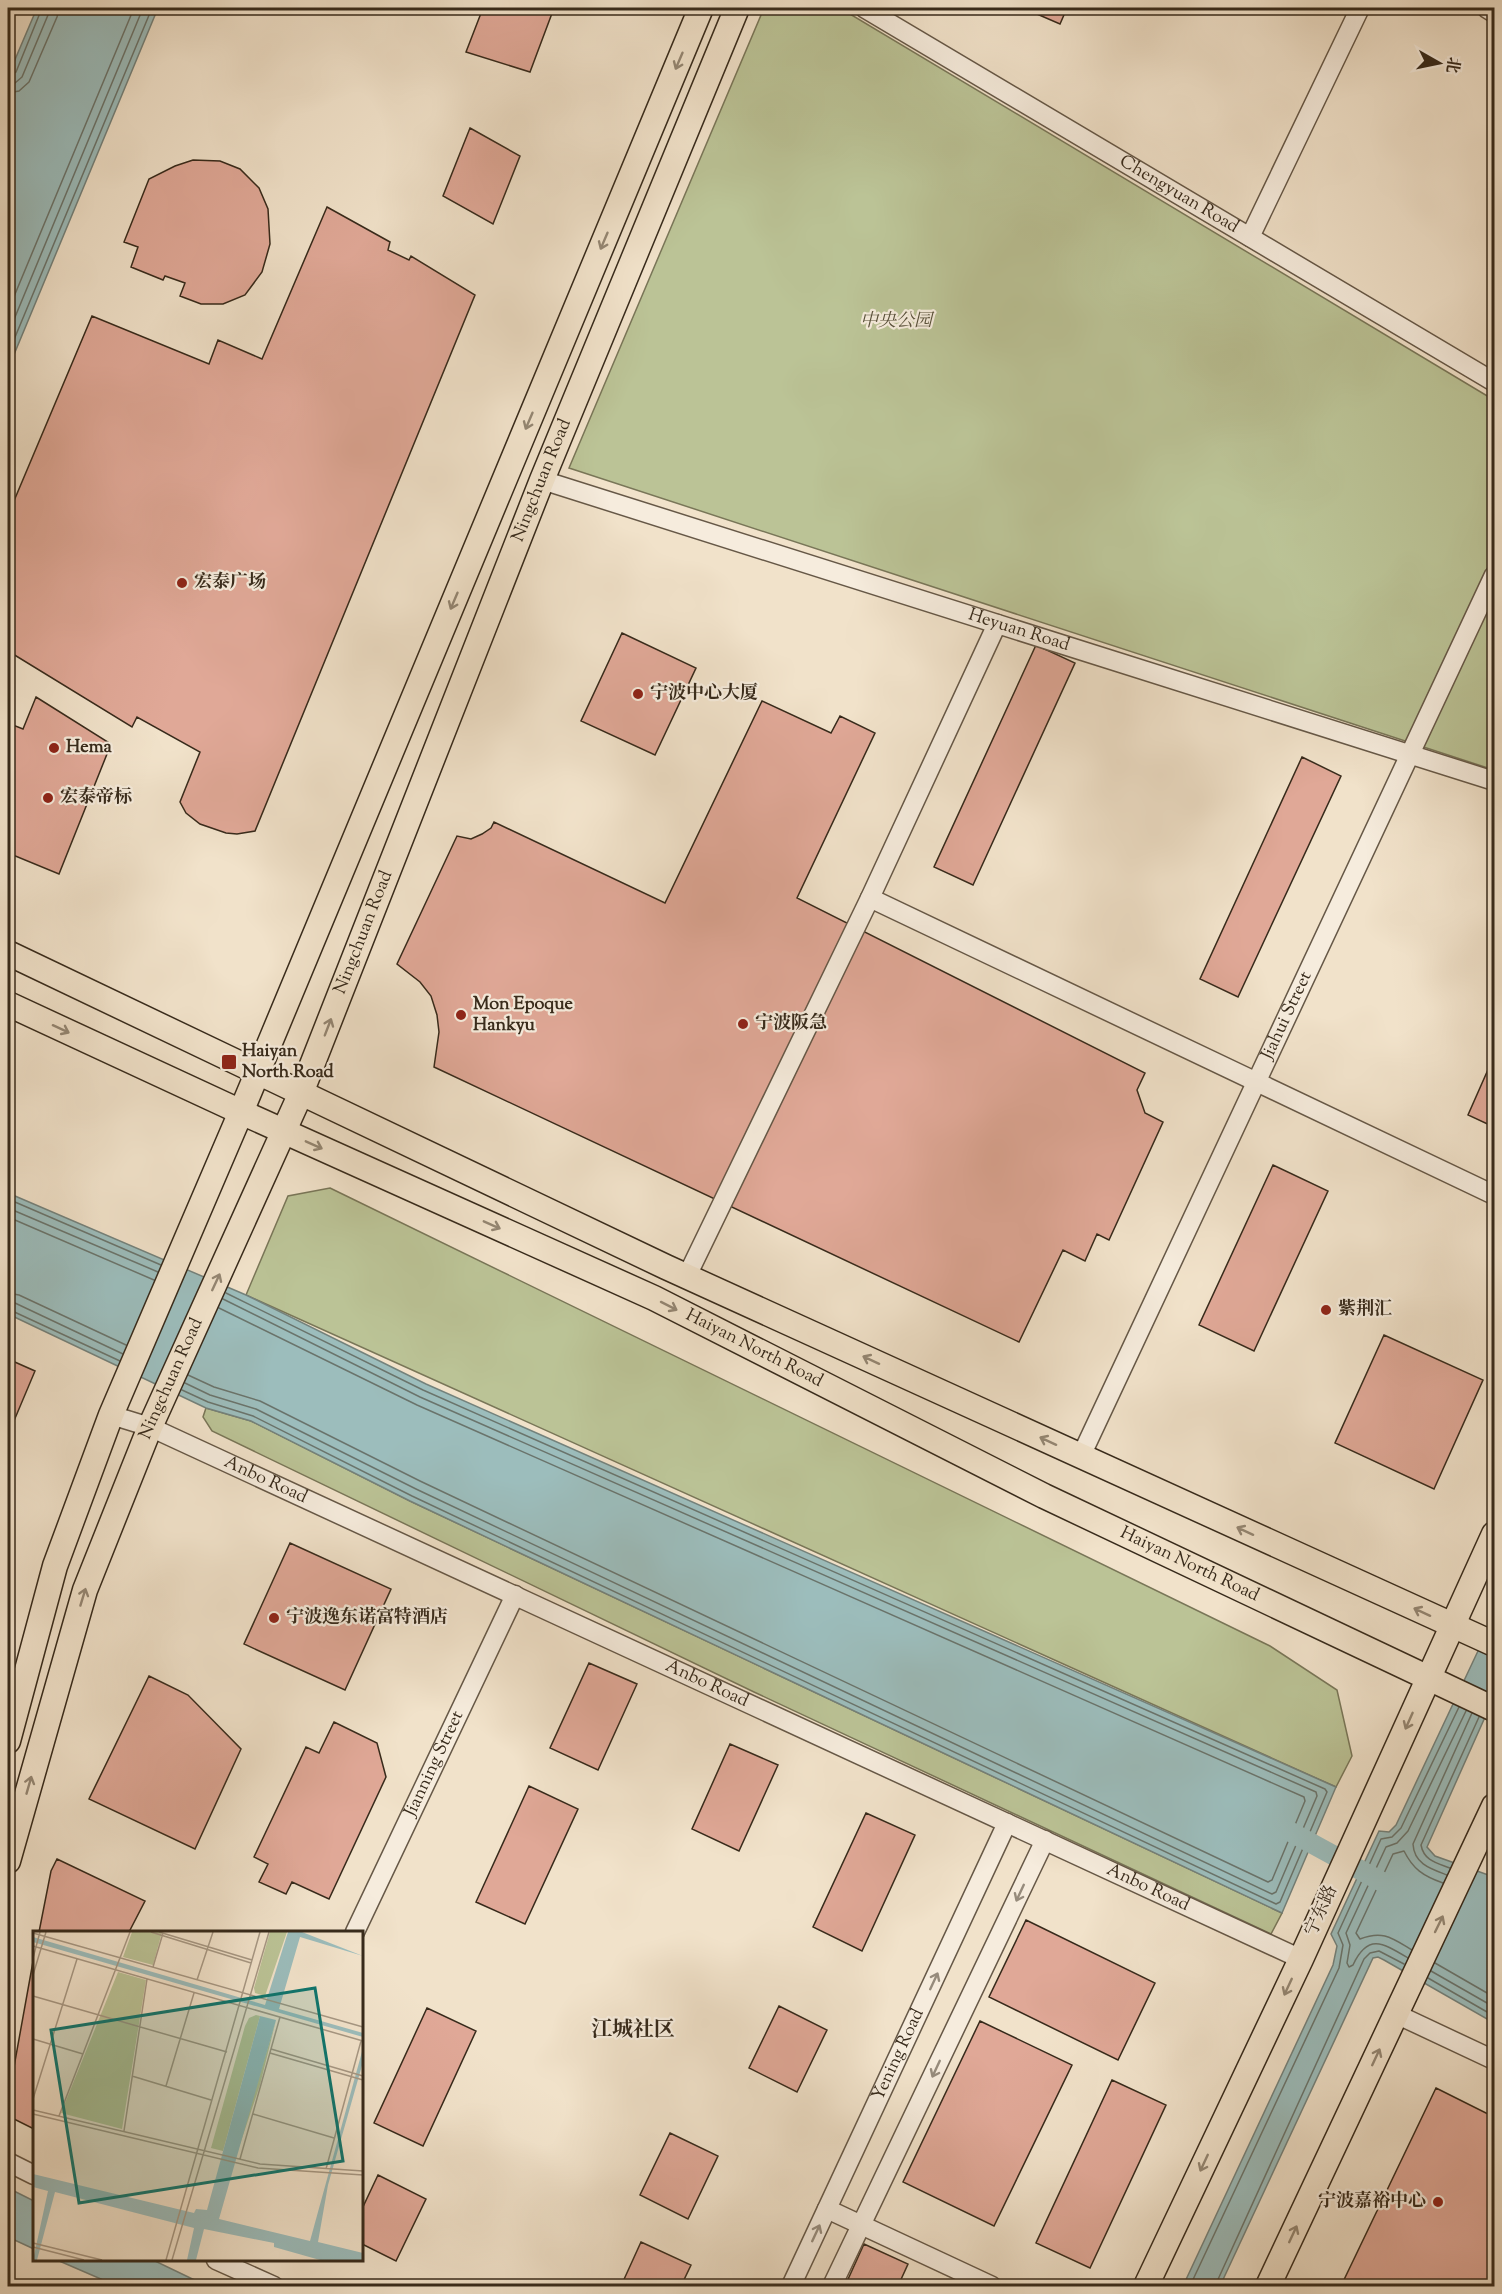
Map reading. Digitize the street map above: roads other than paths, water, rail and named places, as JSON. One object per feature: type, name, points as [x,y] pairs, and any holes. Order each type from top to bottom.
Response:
[{"type":"main road","name":"Ningchuan Road","points":[[8,1740],[55,1566],[111,1415],[258,1072],[701,8]]},
{"type":"main road","name":"Ningchuan Road","points":[[8,1861],[85,1590],[150,1427],[302,1093],[542,480],[737,8]]},
{"type":"main road","name":"Haiyan North Road","points":[[8,953],[687,1276],[1494,1644]]},
{"type":"main road","name":"Haiyan North Road","points":[[8,1004],[654,1298],[1044,1496],[1494,1709]]},
{"type":"main road","name":"宁东路","points":[[1146,2286],[1301,1959],[1494,1534]]},
{"type":"main road","points":[[1268,2286],[1494,1806]]},
{"type":"street","name":"Chengyuan Road","points":[[864,8],[1494,382]]},
{"type":"street","points":[[1250,237],[1360,8]]},
{"type":"street","points":[[1486,8],[1494,13]]},
{"type":"street","name":"Heyuan Road","points":[[542,480],[1494,781]]},
{"type":"street","name":"Jiahui Street","points":[[1081,1456],[1494,575]]},
{"type":"street","points":[[687,1276],[870,898],[997,624]]},
{"type":"street","points":[[870,898],[1494,1195]]},
{"type":"street","name":"Anbo Road","points":[[111,1415],[150,1427],[1301,1959]]},
{"type":"street","name":"Jianning Street","points":[[355,1931],[515,1595]]},
{"type":"street","name":"Yening Road","points":[[791,2286],[1007,1822]]},
{"type":"street","points":[[832,2286],[1045,1840]]},
{"type":"street","points":[[1396,2014],[1494,2060]]},
{"type":"street","points":[[8,2162],[33,2174]]},
{"type":"street","points":[[827,2209],[992,2286]]},
{"type":"street","points":[[220,2261],[274,2286]]},
{"type":"water","points":[[37,8],[158,8],[8,369],[8,76]]},
{"type":"water","points":[[8,1193],[246,1295],[426,1384],[1336,1787],[1282,1913],[410,1501],[251,1421],[206,1408],[8,1314]]},
{"type":"water","points":[[1494,1617],[1494,1697],[1427,1847],[1435,1856],[1494,1877],[1494,2023],[1384,1960],[1378,1957],[1373,1958],[1220,2286],[1183,2286],[1333,1965],[1337,1946],[1331,1934],[1379,1831],[1389,1832],[1396,1825]]},
{"type":"water","points":[[8,2188],[33,2200],[33,2249],[8,2237]]},
{"type":"water","points":[[59,2261],[155,2261],[207,2286],[117,2286]]},
{"type":"waterway","points":[[1289,1831],[1384,1883]]},
{"type":"place","name":"宏泰广场","points":[[182,583]]},
{"type":"place","name":"宁波中心大厦","points":[[638,694]]},
{"type":"place","name":"Hema","points":[[54,748]]},
{"type":"place","name":"宏泰帝标","points":[[48,798]]},
{"type":"place","name":"Mon Epoque Hankyu","points":[[461,1015]]},
{"type":"place","name":"宁波阪急","points":[[743,1024]]},
{"type":"place","name":"Haiyan North Road","points":[[229,1062]]},
{"type":"place","name":"紫荆汇","points":[[1326,1310]]},
{"type":"place","name":"宁波逸东诺富特酒店","points":[[274,1618]]},
{"type":"place","name":"宁波嘉裕中心","points":[[1438,2202]]},
{"type":"district","name":"江城社区","points":[[633,2031]]},
{"type":"park label","name":"中央公园","points":[[896,322]]}]
